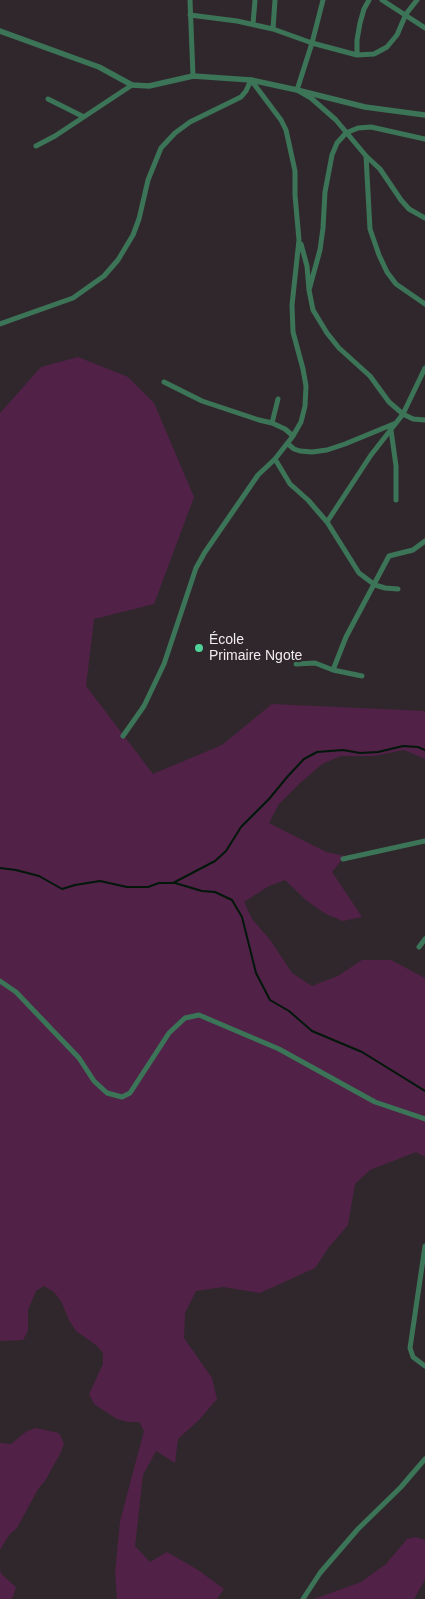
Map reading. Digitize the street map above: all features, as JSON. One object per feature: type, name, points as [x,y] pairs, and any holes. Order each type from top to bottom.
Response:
[{"type":"street","points":[[190,0],[193,76]]},
{"type":"street","points":[[253,24],[255,0]]},
{"type":"street","points":[[273,29],[275,0]]},
{"type":"street","points":[[297,90],[323,0]]},
{"type":"street","points":[[357,55],[360,23],[369,0]]},
{"type":"street","points":[[382,0],[425,28]]},
{"type":"street","points":[[190,15],[253,24],[357,55],[374,54],[387,48],[397,34],[406,14],[417,0]]},
{"type":"street","points":[[0,31],[100,67],[132,85],[149,86],[193,76],[251,80],[366,107],[425,115]]},
{"type":"street","points":[[123,736],[144,706],[164,664],[196,568],[258,475],[288,444],[301,422],[305,406],[306,386],[304,369],[293,332],[292,305],[299,240],[295,171],[286,130],[281,120],[251,80]]},
{"type":"street","points":[[0,324],[72,298],[104,276],[118,260],[133,235],[139,219],[148,180],[161,148],[175,132],[190,122],[241,97],[251,80]]},
{"type":"street","points":[[36,146],[55,136],[132,85]]},
{"type":"street","points":[[297,90],[324,108],[366,156],[380,169],[405,204],[418,215],[425,218]]},
{"type":"street","points":[[48,99],[84,117]]},
{"type":"street","points":[[309,290],[320,250],[325,192],[332,156],[338,142],[346,133],[358,128],[371,127],[425,139]]},
{"type":"street","points":[[366,156],[370,229],[379,255],[386,272],[396,284],[425,304]]},
{"type":"street","points":[[299,240],[307,266],[313,310],[327,333],[339,348],[370,376],[389,402],[403,414],[413,419],[425,420]]},
{"type":"street","points":[[327,522],[371,455],[403,414],[425,368]]},
{"type":"street","points":[[164,382],[202,401],[252,418],[272,422],[293,436]]},
{"type":"street","points":[[272,422],[278,399]]},
{"type":"street","points":[[288,444],[300,451],[327,450],[396,423]]},
{"type":"street","points":[[391,430],[396,466],[396,500]]},
{"type":"street","points":[[275,459],[290,484],[308,500],[327,522],[359,573],[375,585],[398,589]]},
{"type":"street","points":[[333,670],[346,637],[389,556],[413,550],[425,541]]},
{"type":"street","points":[[296,664],[315,664],[362,676]]},
{"type":"street","points":[[343,859],[425,841]]},
{"type":"street","points":[[419,947],[425,939]]},
{"type":"street","points":[[0,981],[16,992],[79,1058],[94,1081],[107,1093],[122,1097],[130,1093],[168,1032],[185,1018],[199,1015],[279,1049],[375,1102],[425,1118]]},
{"type":"street","points":[[425,1246],[410,1348],[413,1357],[425,1366]]},
{"type":"street","points":[[303,1599],[320,1573],[358,1529],[401,1487],[425,1459]]},
{"type":"shaded area","points":[[78,357],[128,377],[154,403],[194,497],[154,604],[94,619],[86,686],[153,774],[222,745],[272,704],[425,711],[425,759],[404,750],[374,756],[341,756],[322,764],[299,784],[279,804],[269,823],[326,852],[345,856],[332,872],[362,917],[343,921],[326,914],[307,901],[285,880],[269,886],[244,902],[252,919],[271,941],[292,973],[312,986],[338,976],[362,960],[391,960],[425,978],[425,1157],[416,1152],[370,1170],[355,1184],[348,1225],[329,1247],[315,1268],[260,1293],[223,1287],[196,1291],[185,1313],[184,1338],[212,1378],[217,1399],[200,1419],[178,1439],[175,1463],[156,1451],[143,1475],[135,1546],[150,1562],[167,1552],[198,1570],[224,1589],[217,1599],[117,1599],[115,1573],[120,1521],[144,1431],[139,1422],[117,1419],[94,1404],[89,1394],[103,1364],[103,1353],[96,1345],[76,1331],[61,1301],[54,1292],[44,1286],[36,1291],[28,1310],[28,1331],[23,1340],[0,1341],[0,413],[41,367]]},
{"type":"shaded area","points":[[36,1428],[59,1433],[64,1443],[45,1481],[38,1489],[17,1528],[9,1535],[0,1550],[0,1443],[11,1444],[27,1431]]},
{"type":"shaded area","points":[[416,1537],[425,1540],[425,1580],[414,1599],[314,1599],[361,1582],[386,1564],[407,1539]]},
{"type":"shaded area","points":[[0,1569],[1,1574],[16,1587],[11,1599],[0,1599]]},
{"type":"waterway","points":[[173,883],[215,861],[226,851],[241,827],[269,799],[304,759],[317,752],[343,750],[360,753],[378,752],[403,746],[418,747],[425,750]]},
{"type":"waterway","points":[[0,868],[39,876],[62,889],[100,881],[127,887],[148,887],[159,883],[175,883],[202,891],[215,892],[232,900],[242,917],[256,973],[270,1000],[289,1011],[312,1031],[362,1052],[425,1091]]},
{"type":"place","name":"École Primaire Ngote","points":[[199,648]]}]
